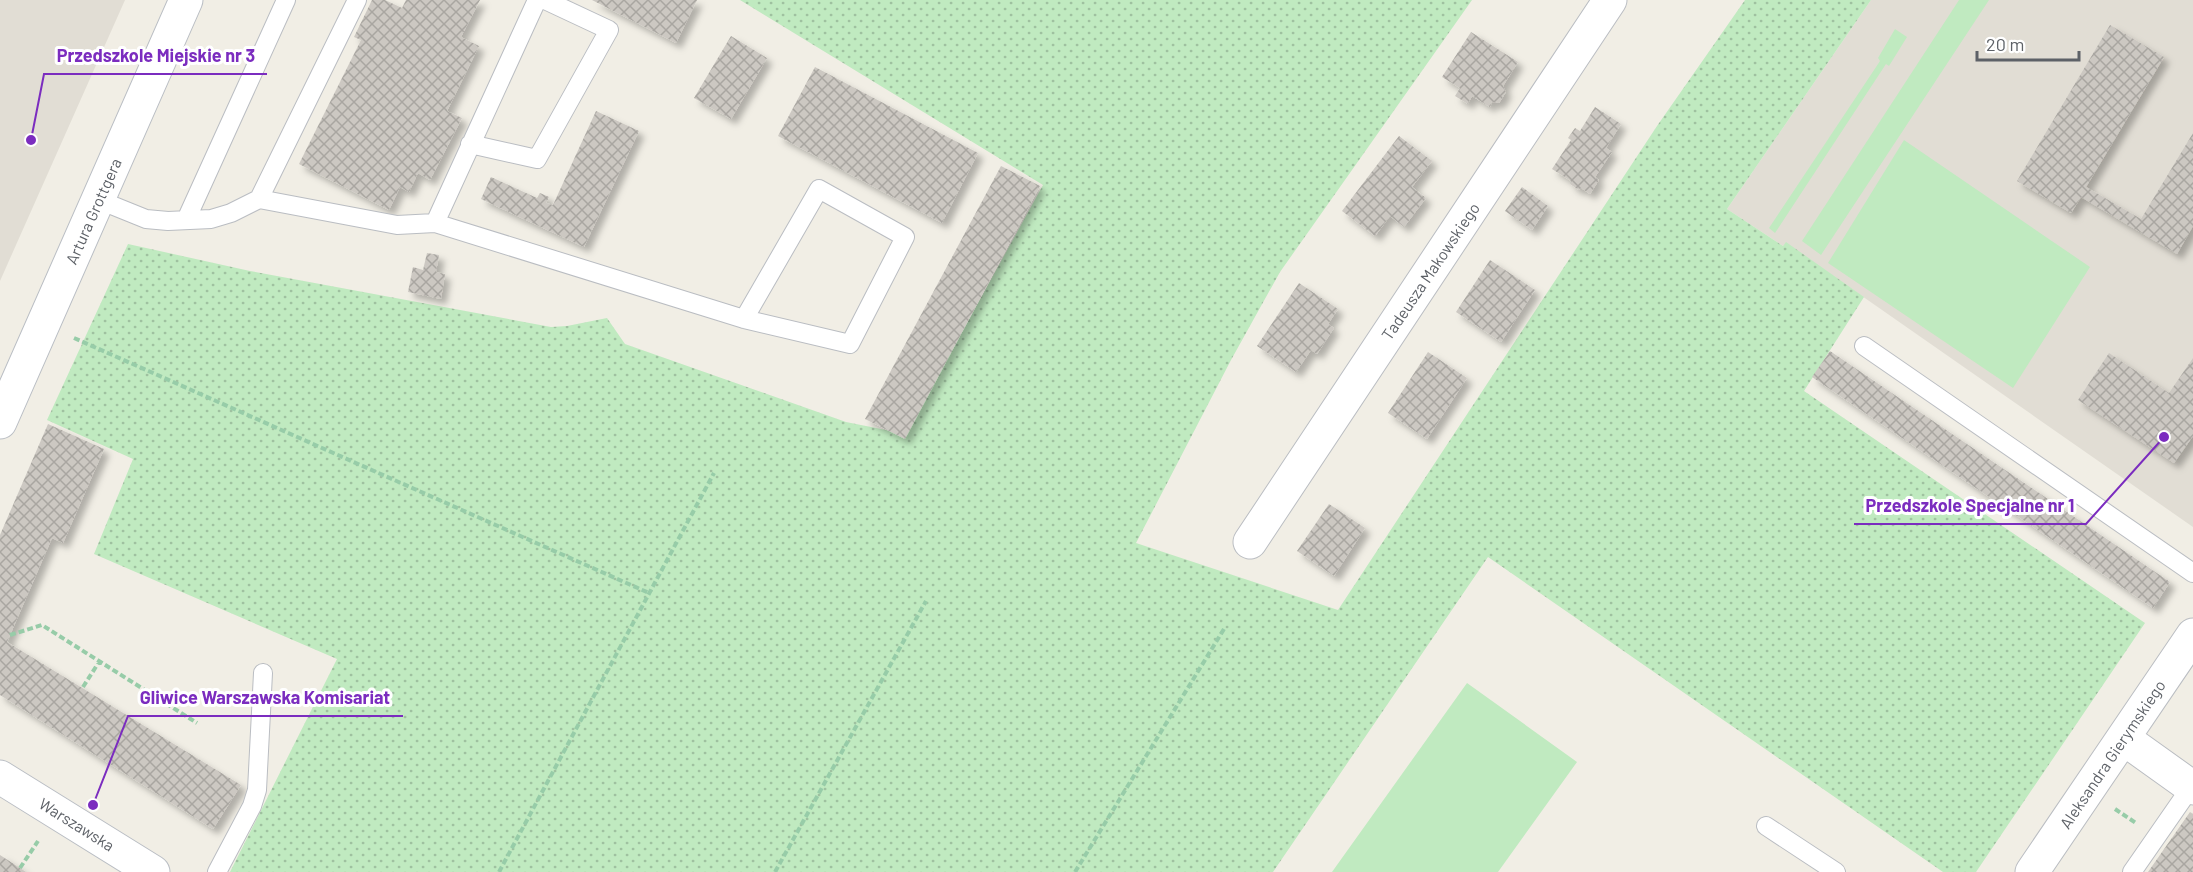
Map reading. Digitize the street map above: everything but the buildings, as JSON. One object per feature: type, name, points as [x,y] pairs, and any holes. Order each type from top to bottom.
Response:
[{"type":"street","name":"Artura Grottgera","points":[[0,422],[186,0]]},
{"type":"street","name":"Tadeusza Makowskiego","points":[[1250,542],[1610,0]]},
{"type":"street","name":"Aleksandra Gierymskiego","points":[[2032,872],[2193,635]]},
{"type":"street","points":[[2123,738],[2192,788]]},
{"type":"street","name":"Warszawska","points":[[0,777],[153,872]]},
{"type":"lane","points":[[186,220],[286,0]]},
{"type":"lane","points":[[259,200],[357,0]]},
{"type":"lane","points":[[435,223],[537,0]]},
{"type":"lane","points":[[470,144],[537,159],[609,30],[545,0]]},
{"type":"lane","points":[[99,200],[146,219],[186,220],[221,216],[259,200],[398,225],[435,223],[744,319],[850,344],[905,237],[819,189],[744,319]]},
{"type":"lane","points":[[1864,346],[2193,573]]},
{"type":"lane","points":[[217,872],[252,806],[257,790],[263,673]]},
{"type":"lane","points":[[2132,872],[2192,788]]},
{"type":"lane","points":[[1766,826],[1836,872]]},
{"type":"path","points":[[74,338],[649,593]]},
{"type":"path","points":[[499,872],[714,473]]},
{"type":"path","points":[[775,872],[926,601]]},
{"type":"path","points":[[10,635],[42,626],[197,723]]},
{"type":"path","points":[[1075,872],[1224,629]]},
{"type":"path","points":[[83,687],[99,662]]},
{"type":"path","points":[[20,868],[40,838]]},
{"type":"shaded area","points":[[0,0],[125,0],[0,281]]},
{"type":"shaded area","points":[[1871,0],[2193,0],[2193,527],[1786,243],[1783,246],[1727,209]]},
{"type":"green space","points":[[740,0],[1472,0],[1280,272],[1231,360],[1136,543],[1338,610],[1657,126],[1745,0],[1871,0],[1727,209],[1783,246],[1786,242],[1864,297],[1804,391],[2145,623],[1976,872],[1943,872],[1488,557],[1273,872],[230,872],[337,659],[94,554],[133,459],[47,420],[128,244],[250,271],[551,327],[607,318],[625,344],[846,422],[906,434],[1043,185]]},
{"type":"green space","points":[[1959,0],[1989,0],[1821,255],[1802,241]]},
{"type":"green space","points":[[1895,29],[1907,37],[1889,66],[1886,64],[1775,233],[1769,228],[1880,61],[1878,58]]},
{"type":"green space","points":[[1904,140],[2090,267],[2013,388],[1828,263]]},
{"type":"green space","points":[[1467,683],[1577,762],[1498,872],[1332,872]]},
{"type":"place","name":"Przedszkole Miejskie nr 3","points":[[31,140]]},
{"type":"place","name":"Przedszkole Specjalne nr 1","points":[[2164,437]]},
{"type":"place","name":"Gliwice Warszawska Komisariat","points":[[93,805]]}]
